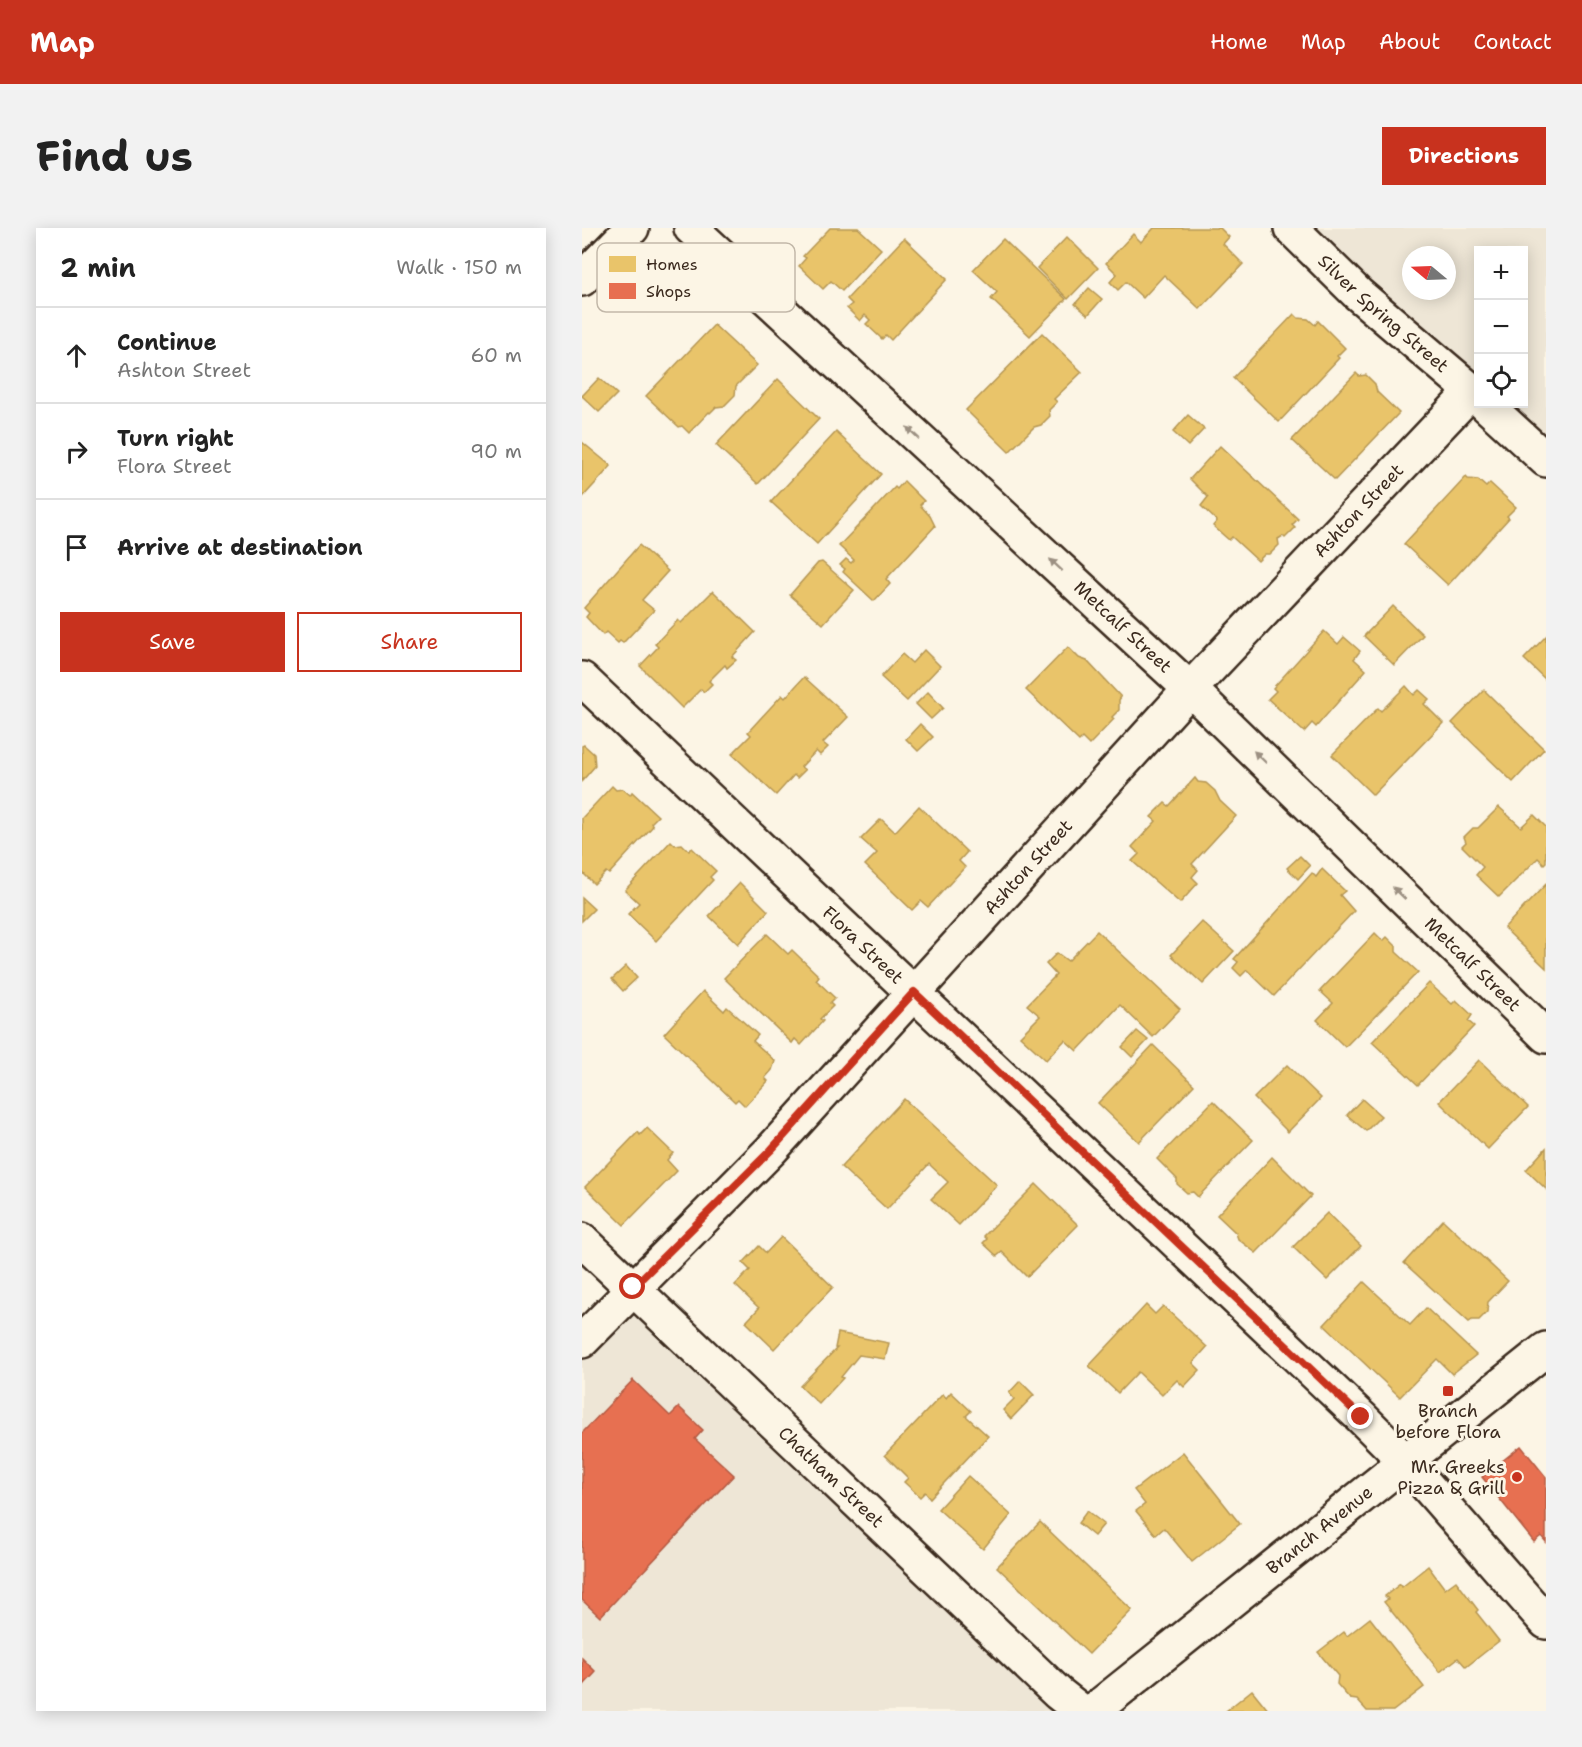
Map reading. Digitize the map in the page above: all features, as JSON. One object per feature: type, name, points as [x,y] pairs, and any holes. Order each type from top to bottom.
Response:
[{"type":"street","points":[[617,243],[632,228]]},
{"type":"street","name":"Metcalf Street","points":[[691,228],[707,243]]},
{"type":"street","name":"Silver Spring Street","points":[[1291,228],[1358,294],[1474,393]]},
{"type":"street","points":[[582,279],[597,264]]},
{"type":"street","name":"Metcalf Street","points":[[782,312],[1190,689],[1546,1036]]},
{"type":"street","name":"Ashton Street","points":[[582,1341],[771,1150],[1190,689],[1474,402]]},
{"type":"street","name":"Silver Spring Street","points":[[1491,408],[1546,460]]},
{"type":"street","name":"Flora Street","points":[[582,679],[1361,1417],[1406,1462],[1546,1622]]},
{"type":"street","name":"Chatham Street","points":[[582,1240],[1058,1693],[1081,1711]]},
{"type":"street","name":"Branch Avenue","points":[[1093,1711],[1546,1349]]},
{"type":"shaded area","points":[[1309,228],[1546,228],[1546,457],[1493,408],[1528,408],[1528,246],[1474,246],[1474,387]]},
{"type":"shaded area","points":[[649,1283],[990,1604],[1082,1711],[582,1711],[582,1354]]},
{"type":"building: Homes","points":[[830,228],[858,228],[881,249],[842,291],[831,281],[823,289],[799,266],[806,258],[803,256]]},
{"type":"building: Homes","points":[[1154,228],[1220,228],[1229,237],[1223,244],[1243,264],[1200,309],[1164,275],[1143,298],[1126,282],[1118,290],[1110,282],[1117,274],[1106,263],[1133,234],[1141,242]]},
{"type":"building: Homes","points":[[1067,237],[1098,268],[1068,299],[1037,268]]},
{"type":"building: Homes","points":[[904,238],[947,279],[891,340],[886,335],[882,339],[866,324],[870,320],[865,315],[860,321],[847,308],[852,304],[847,299]]},
{"type":"building: Homes","points":[[1003,239],[1066,299],[1030,336],[991,299],[997,292],[973,270]]},
{"type":"building: Homes","points":[[1089,288],[1102,299],[1088,315],[1075,304]]},
{"type":"building: Homes","points":[[1294,314],[1298,318],[1308,319],[1315,325],[1318,321],[1345,348],[1337,356],[1339,358],[1279,422],[1233,378]]},
{"type":"building: Homes","points":[[714,325],[757,365],[736,386],[735,395],[724,406],[716,407],[709,412],[689,433],[682,426],[679,427],[646,396]]},
{"type":"building: Homes","points":[[1042,333],[1082,372],[1054,399],[1057,402],[1049,410],[1050,416],[1041,425],[1034,427],[1009,452],[966,410]]},
{"type":"building: Homes","points":[[1356,373],[1359,376],[1366,375],[1375,384],[1377,392],[1399,413],[1335,480],[1292,440]]},
{"type":"building: Homes","points":[[599,378],[617,394],[599,412],[582,396]]},
{"type":"building: Homes","points":[[778,379],[819,419],[758,484],[716,445]]},
{"type":"building: Homes","points":[[1188,415],[1204,429],[1188,446],[1173,432]]},
{"type":"building: Homes","points":[[836,432],[881,474],[817,544],[771,502]]},
{"type":"building: Homes","points":[[582,442],[611,466],[582,498]]},
{"type":"building: Homes","points":[[1220,446],[1298,519],[1292,525],[1295,528],[1285,538],[1283,536],[1278,539],[1279,545],[1258,561],[1232,537],[1229,540],[1213,526],[1217,521],[1201,506],[1208,497],[1190,479]]},
{"type":"building: Homes","points":[[1466,477],[1478,480],[1486,487],[1490,483],[1516,507],[1507,516],[1509,518],[1448,585],[1404,544]]},
{"type":"building: Homes","points":[[904,481],[924,501],[920,505],[935,526],[886,579],[890,584],[874,601],[843,572],[845,569],[840,565],[846,559],[851,563],[854,560],[839,546],[895,487],[897,489]]},
{"type":"building: Homes","points":[[639,545],[668,571],[642,600],[654,610],[623,643],[620,641],[618,643],[606,632],[603,635],[586,617],[589,613],[584,608]]},
{"type":"building: Homes","points":[[822,562],[854,590],[823,624],[790,595],[818,563]]},
{"type":"building: Homes","points":[[713,591],[755,632],[732,657],[736,660],[727,668],[725,665],[709,681],[712,684],[704,692],[701,689],[682,708],[640,666],[658,647],[655,644],[678,620],[681,623]]},
{"type":"building: Homes","points":[[1393,606],[1423,635],[1394,665],[1364,636]]},
{"type":"building: Homes","points":[[1324,631],[1338,644],[1344,637],[1360,651],[1354,659],[1366,670],[1316,727],[1312,723],[1304,732],[1268,699],[1276,691],[1273,688]]},
{"type":"building: Homes","points":[[1546,636],[1546,680],[1524,659]]},
{"type":"building: Homes","points":[[1068,647],[1079,658],[1087,661],[1121,697],[1119,710],[1112,717],[1114,719],[1089,745],[1082,738],[1079,741],[1026,690]]},
{"type":"building: Homes","points":[[924,650],[940,666],[907,701],[881,677],[902,654],[912,663]]},
{"type":"building: Homes","points":[[804,677],[848,717],[823,743],[828,747],[820,755],[816,751],[801,767],[805,770],[797,778],[794,775],[776,795],[732,754],[751,735],[748,732],[782,695],[785,698]]},
{"type":"building: Homes","points":[[1406,686],[1414,695],[1419,690],[1429,699],[1424,704],[1443,723],[1373,795],[1332,755],[1378,708],[1381,711]]},
{"type":"building: Homes","points":[[1484,690],[1544,749],[1513,782],[1452,723]]},
{"type":"building: Homes","points":[[928,692],[943,708],[931,719],[916,704]]},
{"type":"building: Homes","points":[[920,724],[933,737],[918,751],[906,739]]},
{"type":"building: Homes","points":[[584,745],[594,754],[595,766],[582,781],[582,746]]},
{"type":"building: Homes","points":[[1195,778],[1198,782],[1206,783],[1215,791],[1220,801],[1236,816],[1192,864],[1198,870],[1192,877],[1198,883],[1180,903],[1132,861],[1139,854],[1132,847],[1156,821],[1151,817],[1165,803],[1169,806]]},
{"type":"building: Homes","points":[[612,786],[616,790],[623,789],[630,795],[632,792],[658,816],[651,823],[653,826],[609,874],[606,872],[594,884],[582,872],[582,818]]},
{"type":"building: Homes","points":[[919,806],[967,852],[959,861],[965,867],[928,907],[921,901],[912,910],[865,865],[877,853],[861,839],[881,819],[895,832]]},
{"type":"building: Homes","points":[[1499,807],[1521,827],[1534,815],[1546,827],[1546,862],[1544,864],[1538,858],[1499,897],[1476,875],[1483,867],[1462,846],[1466,842],[1464,837],[1473,828],[1478,828]]},
{"type":"building: Homes","points":[[671,841],[675,845],[682,844],[689,851],[692,848],[716,871],[710,877],[713,880],[656,941],[628,914],[639,903],[625,890]]},
{"type":"building: Homes","points":[[1300,856],[1310,866],[1298,879],[1287,868]]},
{"type":"building: Homes","points":[[1322,869],[1345,891],[1340,895],[1354,911],[1274,996],[1247,970],[1241,976],[1233,968],[1238,962],[1234,959],[1312,873],[1316,877]]},
{"type":"building: Homes","points":[[740,883],[768,911],[738,944],[709,916]]},
{"type":"building: Homes","points":[[1546,884],[1546,968],[1504,928]]},
{"type":"building: Homes","points":[[582,898],[594,909],[582,921]]},
{"type":"building: Homes","points":[[1202,922],[1234,951],[1203,984],[1171,955]]},
{"type":"building: Homes","points":[[1097,931],[1180,1009],[1153,1037],[1120,1005],[1077,1051],[1065,1040],[1046,1060],[1020,1036],[1040,1016],[1027,1005],[1056,975],[1046,964],[1057,953],[1068,961]]},
{"type":"building: Homes","points":[[1375,933],[1383,941],[1387,937],[1396,946],[1396,952],[1418,972],[1345,1047],[1317,1020],[1333,1003],[1320,991]]},
{"type":"building: Homes","points":[[767,934],[788,954],[792,950],[819,976],[816,980],[835,998],[830,1003],[833,1006],[820,1019],[823,1021],[801,1045],[795,1039],[792,1043],[724,978]]},
{"type":"building: Homes","points":[[626,966],[637,978],[623,991],[612,979]]},
{"type":"building: Homes","points":[[1429,983],[1452,1004],[1456,1000],[1472,1015],[1468,1021],[1474,1026],[1418,1085],[1372,1042]]},
{"type":"building: Homes","points":[[703,991],[724,1011],[727,1007],[758,1035],[753,1041],[775,1061],[772,1070],[765,1078],[768,1081],[745,1106],[738,1099],[735,1102],[664,1034]]},
{"type":"building: Homes","points":[[1137,1031],[1148,1040],[1132,1057],[1122,1047]]},
{"type":"building: Homes","points":[[1153,1045],[1194,1085],[1139,1142],[1098,1103]]},
{"type":"building: Homes","points":[[1479,1060],[1528,1107],[1488,1149],[1439,1102]]},
{"type":"building: Homes","points":[[1287,1065],[1321,1098],[1288,1132],[1254,1098]]},
{"type":"building: Homes","points":[[904,1099],[997,1185],[959,1225],[931,1199],[948,1182],[929,1164],[887,1209],[841,1167]]},
{"type":"building: Homes","points":[[1362,1099],[1381,1116],[1366,1131],[1347,1115]]},
{"type":"building: Homes","points":[[1213,1101],[1253,1140],[1198,1197],[1193,1192],[1187,1193],[1177,1184],[1177,1179],[1157,1159]]},
{"type":"building: Homes","points":[[647,1128],[673,1153],[667,1160],[677,1171],[624,1225],[585,1187],[638,1132],[640,1135]]},
{"type":"building: Homes","points":[[1546,1148],[1546,1189],[1526,1170]]},
{"type":"building: Homes","points":[[1272,1157],[1311,1196],[1256,1253],[1238,1239],[1236,1233],[1217,1215]]},
{"type":"building: Homes","points":[[1036,1184],[1078,1225],[1027,1277],[1002,1252],[997,1256],[983,1243],[987,1239],[984,1236]]},
{"type":"building: Homes","points":[[1327,1213],[1361,1246],[1327,1280],[1293,1247]]},
{"type":"building: Homes","points":[[1443,1220],[1508,1281],[1488,1302],[1487,1312],[1479,1320],[1469,1322],[1404,1263]]},
{"type":"building: Homes","points":[[781,1237],[833,1287],[774,1349],[746,1322],[759,1308],[735,1285],[750,1270],[743,1263],[759,1246],[766,1253]]},
{"type":"building: Homes","points":[[1364,1282],[1410,1325],[1426,1308],[1476,1355],[1452,1374],[1437,1359],[1400,1397],[1324,1325]]},
{"type":"building: Homes","points":[[1146,1305],[1155,1314],[1163,1306],[1207,1347],[1193,1363],[1200,1370],[1184,1387],[1177,1380],[1162,1395],[1138,1372],[1118,1393],[1089,1366]]},
{"type":"building: Homes","points":[[838,1333],[889,1343],[885,1359],[859,1355],[841,1377],[843,1378],[819,1404],[800,1386],[837,1348],[835,1348]]},
{"type":"building: Homes","points":[[1020,1381],[1034,1395],[1011,1419],[1003,1410],[1014,1399],[1009,1393]]},
{"type":"building: Homes","points":[[951,1392],[971,1411],[966,1416],[988,1436],[930,1498],[925,1492],[920,1497],[904,1482],[908,1478],[885,1455],[943,1394],[946,1398]]},
{"type":"building: Homes","points":[[1183,1452],[1240,1524],[1192,1562],[1164,1528],[1156,1535],[1136,1511],[1145,1504],[1134,1490]]},
{"type":"building: Homes","points":[[968,1476],[1011,1515],[983,1549],[938,1509]]},
{"type":"building: Homes","points":[[1087,1511],[1104,1524],[1094,1536],[1078,1523]]},
{"type":"building: Homes","points":[[1040,1522],[1132,1610],[1089,1654],[997,1567]]},
{"type":"building: Homes","points":[[1428,1566],[1445,1589],[1456,1581],[1478,1610],[1476,1612],[1499,1641],[1466,1667],[1458,1658],[1440,1672],[1384,1602],[1388,1599],[1385,1596],[1400,1584],[1402,1587]]},
{"type":"building: Homes","points":[[1370,1618],[1424,1687],[1393,1711],[1367,1711],[1357,1700],[1350,1699],[1337,1684],[1338,1676],[1318,1652],[1344,1632],[1347,1636]]},
{"type":"building: Homes","points":[[1252,1690],[1269,1711],[1226,1711]]},
{"type":"building: Shops","points":[[633,1380],[670,1416],[679,1407],[703,1430],[695,1439],[734,1475],[600,1617],[582,1600],[582,1433]]},
{"type":"building: Shops","points":[[1521,1446],[1546,1477],[1546,1542],[1541,1536],[1534,1542],[1482,1477]]},
{"type":"building: Shops","points":[[582,1658],[596,1672],[582,1687]]},
{"type":"place","name":"Branch before Flora","points":[[1448,1391]]},
{"type":"place","name":"Mr. Greeks Pizza & Grill","points":[[1517,1477]]},
{"type":"route","points":[[633,1287],[771,1150],[914,992],[1361,1417]]}]
